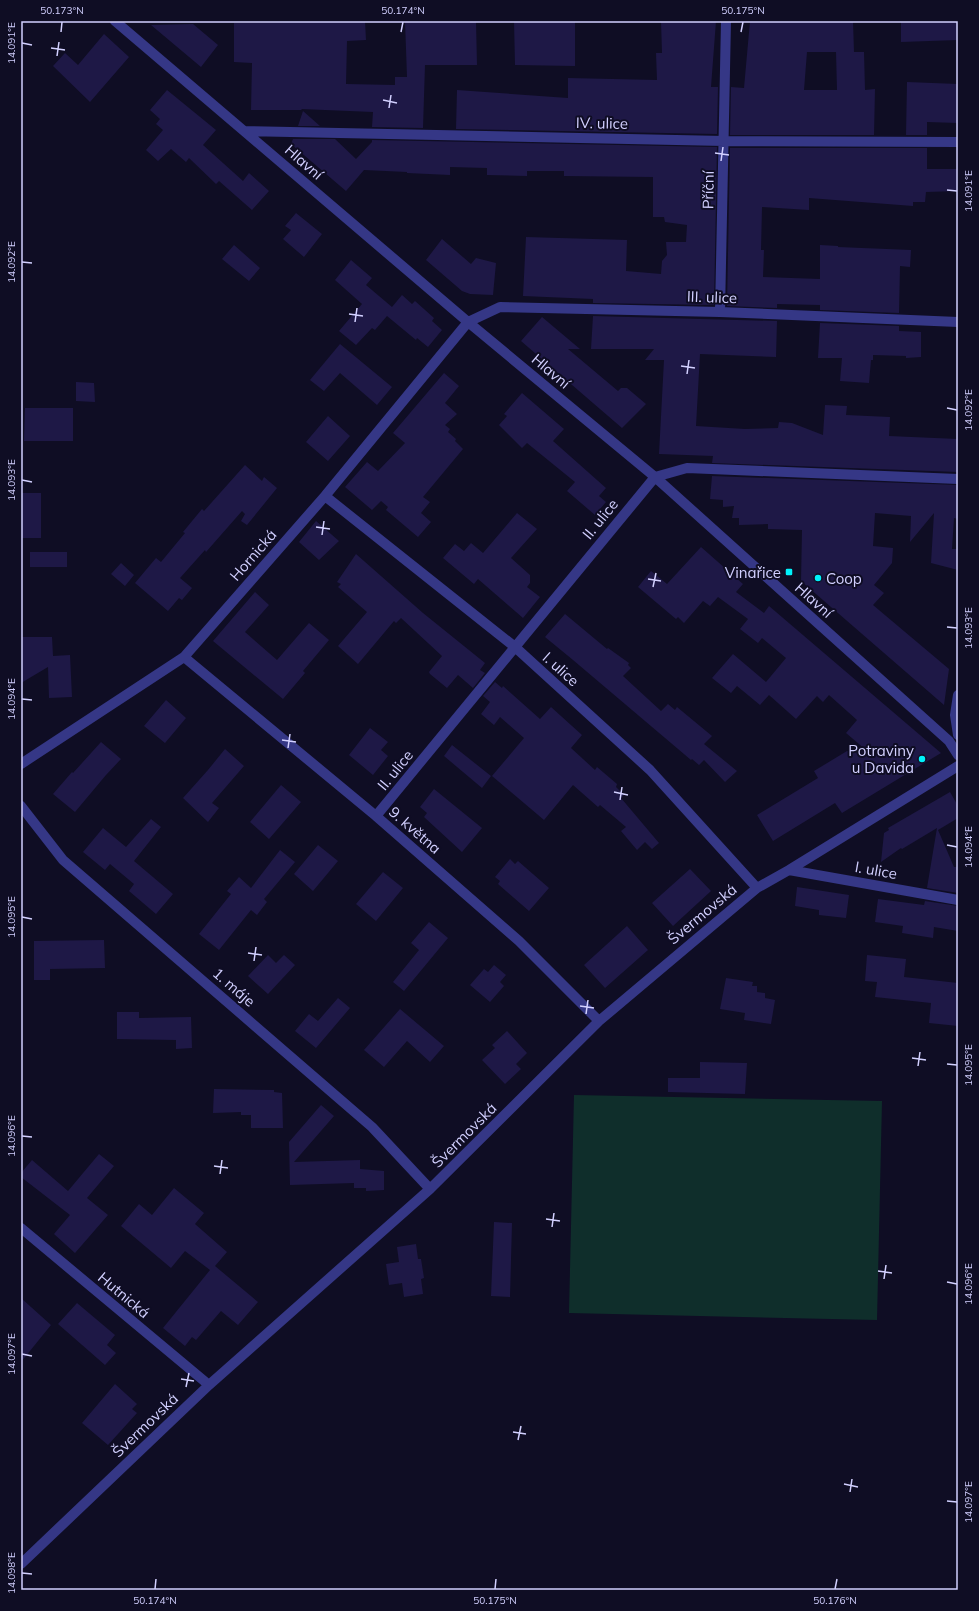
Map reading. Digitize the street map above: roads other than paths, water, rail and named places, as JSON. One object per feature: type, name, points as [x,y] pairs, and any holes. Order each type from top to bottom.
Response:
[{"type":"street","name":"Hlavní","points":[[115,21],[468,322],[654,477],[950,741],[958,756]]},
{"type":"street","name":"Příční","points":[[720,312],[726,21]]},
{"type":"street","name":"IV. ulice","points":[[245,131],[724,141],[958,142]]},
{"type":"street","name":"III. ulice","points":[[468,322],[500,307],[720,312],[958,322]]},
{"type":"street","name":"Hornická","points":[[21,764],[184,657],[325,496],[468,322]]},
{"type":"street","points":[[654,477],[687,468],[958,479]]},
{"type":"street","name":"II. ulice","points":[[376,816],[654,477]]},
{"type":"street","name":"I. ulice","points":[[325,496],[515,647],[650,770],[757,888]]},
{"type":"street","name":"9. května","points":[[184,657],[376,816],[519,941],[599,1021]]},
{"type":"street","points":[[958,695],[955,715],[958,735]]},
{"type":"street","name":"Švermovská","points":[[21,1564],[208,1385],[430,1189],[599,1021],[757,888],[958,766]]},
{"type":"street","name":"1. máje","points":[[21,806],[63,860],[372,1127],[430,1189]]},
{"type":"street","name":"I. ulice","points":[[788,870],[958,900]]},
{"type":"street","name":"Hutnická","points":[[21,1228],[208,1385]]},
{"type":"place","name":"Vinařice","points":[[789,572]]},
{"type":"place","name":"Coop","points":[[818,578]]},
{"type":"place","name":"Potraviny u Davida","points":[[922,759]]}]
